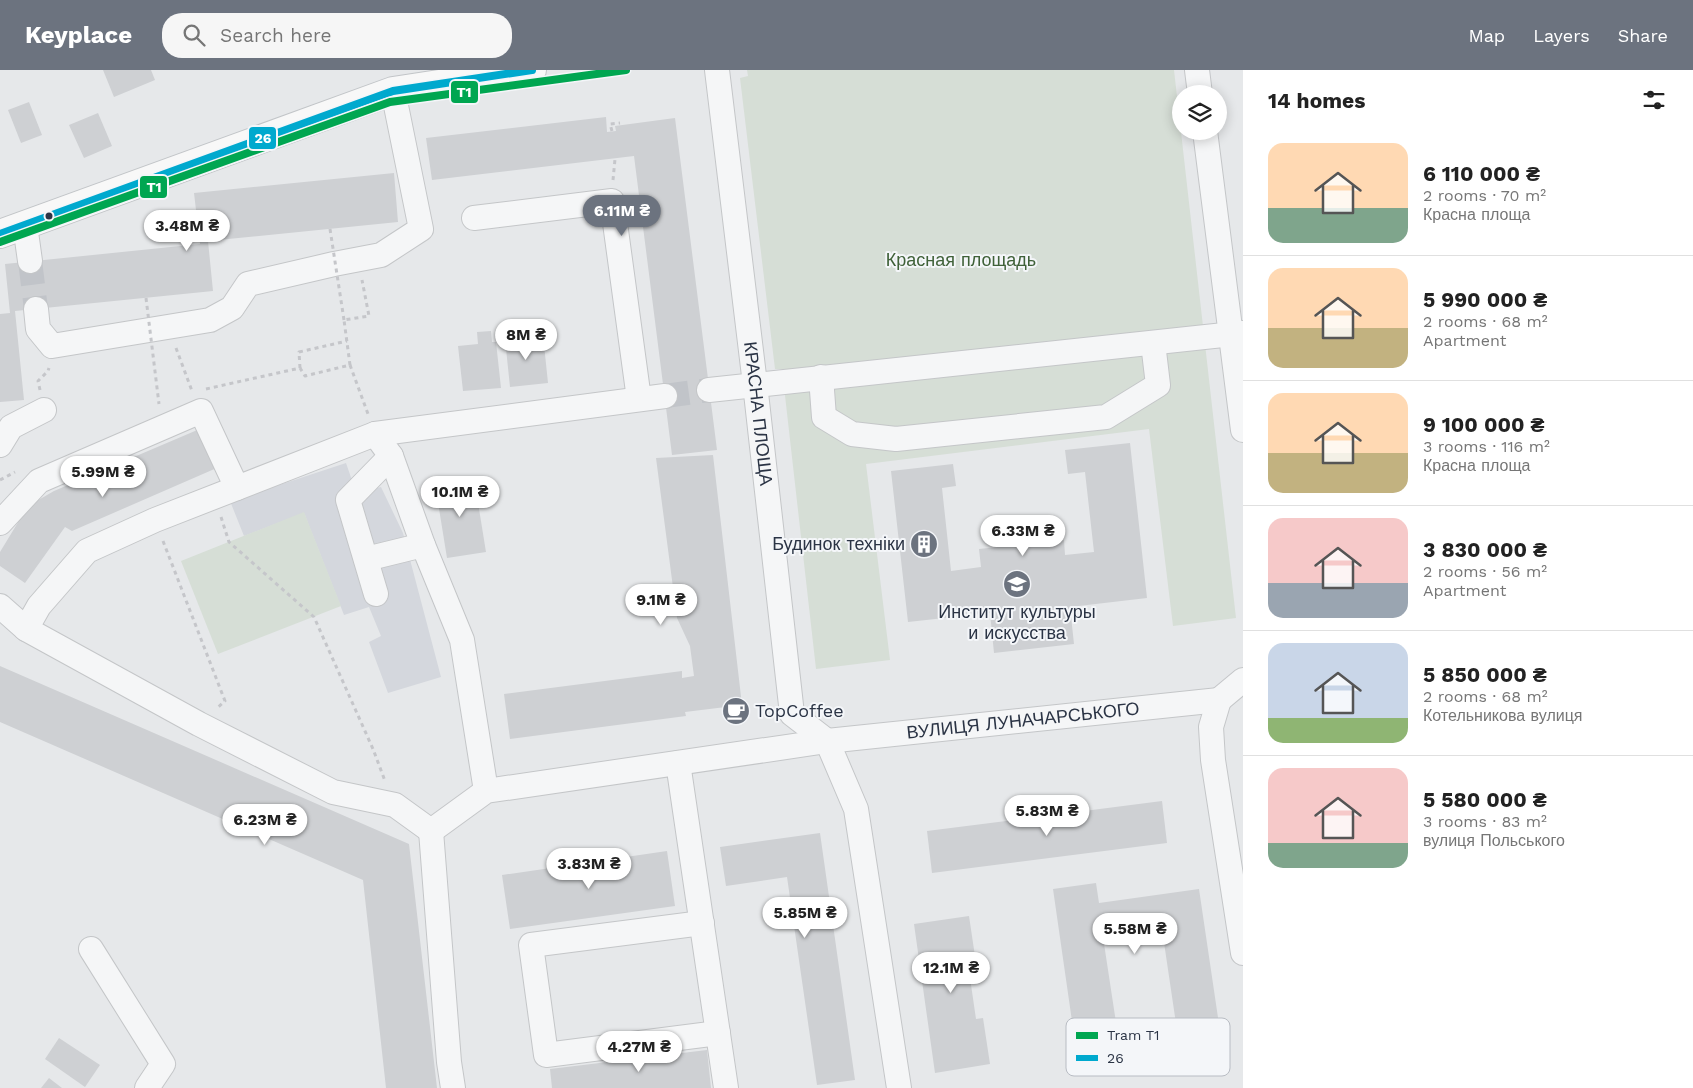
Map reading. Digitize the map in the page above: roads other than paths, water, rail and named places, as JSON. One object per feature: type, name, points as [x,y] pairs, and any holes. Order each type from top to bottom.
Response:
[{"type":"main road","points":[[0,234],[393,91],[532,70]]},
{"type":"street","name":"КРАСНА ПЛОЩА","points":[[717,70],[792,714],[818,732],[827,741]]},
{"type":"street","points":[[1197,70],[1199,85]]},
{"type":"street","points":[[36,309],[38,329],[52,346],[210,320],[232,308],[248,284],[380,255],[421,229],[393,91]]},
{"type":"street","points":[[1206,140],[1237,334],[1243,430]]},
{"type":"street","points":[[474,218],[612,200],[639,399]]},
{"type":"street","points":[[25,225],[30,261]]},
{"type":"street","points":[[709,390],[1237,334]]},
{"type":"street","points":[[821,377],[824,418],[852,434],[896,439],[1106,417],[1158,385],[1153,343]]},
{"type":"street","points":[[26,629],[39,606],[88,551],[155,520],[375,434],[665,396]]},
{"type":"street","points":[[0,445],[11,427],[44,410]]},
{"type":"street","points":[[0,523],[39,481],[201,411],[237,488]]},
{"type":"street","points":[[375,434],[391,456],[423,545],[462,640],[486,791],[431,831]]},
{"type":"street","points":[[376,594],[348,500],[391,456]]},
{"type":"street","points":[[366,559],[423,545]]},
{"type":"street","points":[[0,606],[26,629],[199,724],[333,792],[395,805],[431,831],[449,1062],[453,1088]]},
{"type":"street","points":[[1243,680],[1219,700],[1211,727],[1213,760],[1234,837],[1243,953]]},
{"type":"street","name":"ВУЛИЦЯ ЛУНАЧАРСЬКОГО","points":[[486,791],[827,741],[1219,700]]},
{"type":"street","points":[[827,741],[856,809],[899,1088]]},
{"type":"street","points":[[678,763],[726,1088]]},
{"type":"street","points":[[702,923],[531,945],[546,1055],[718,1033]]},
{"type":"street","points":[[91,949],[163,1064],[147,1088]]},
{"type":"tunnel","points":[[30,261],[36,309]]},
{"type":"tunnel","points":[[665,396],[709,390]]},
{"type":"tram line","name":"T1","points":[[0,242],[390,102],[626,70]]},
{"type":"place","name":"Будинок техніки","points":[[924,544]]},
{"type":"place","name":"Институт культуры и искусства","points":[[1017,584]]},
{"type":"place","name":"TopCoffee","points":[[736,711]]},
{"type":"park label","name":"Красная площадь","points":[[961,260]]}]
